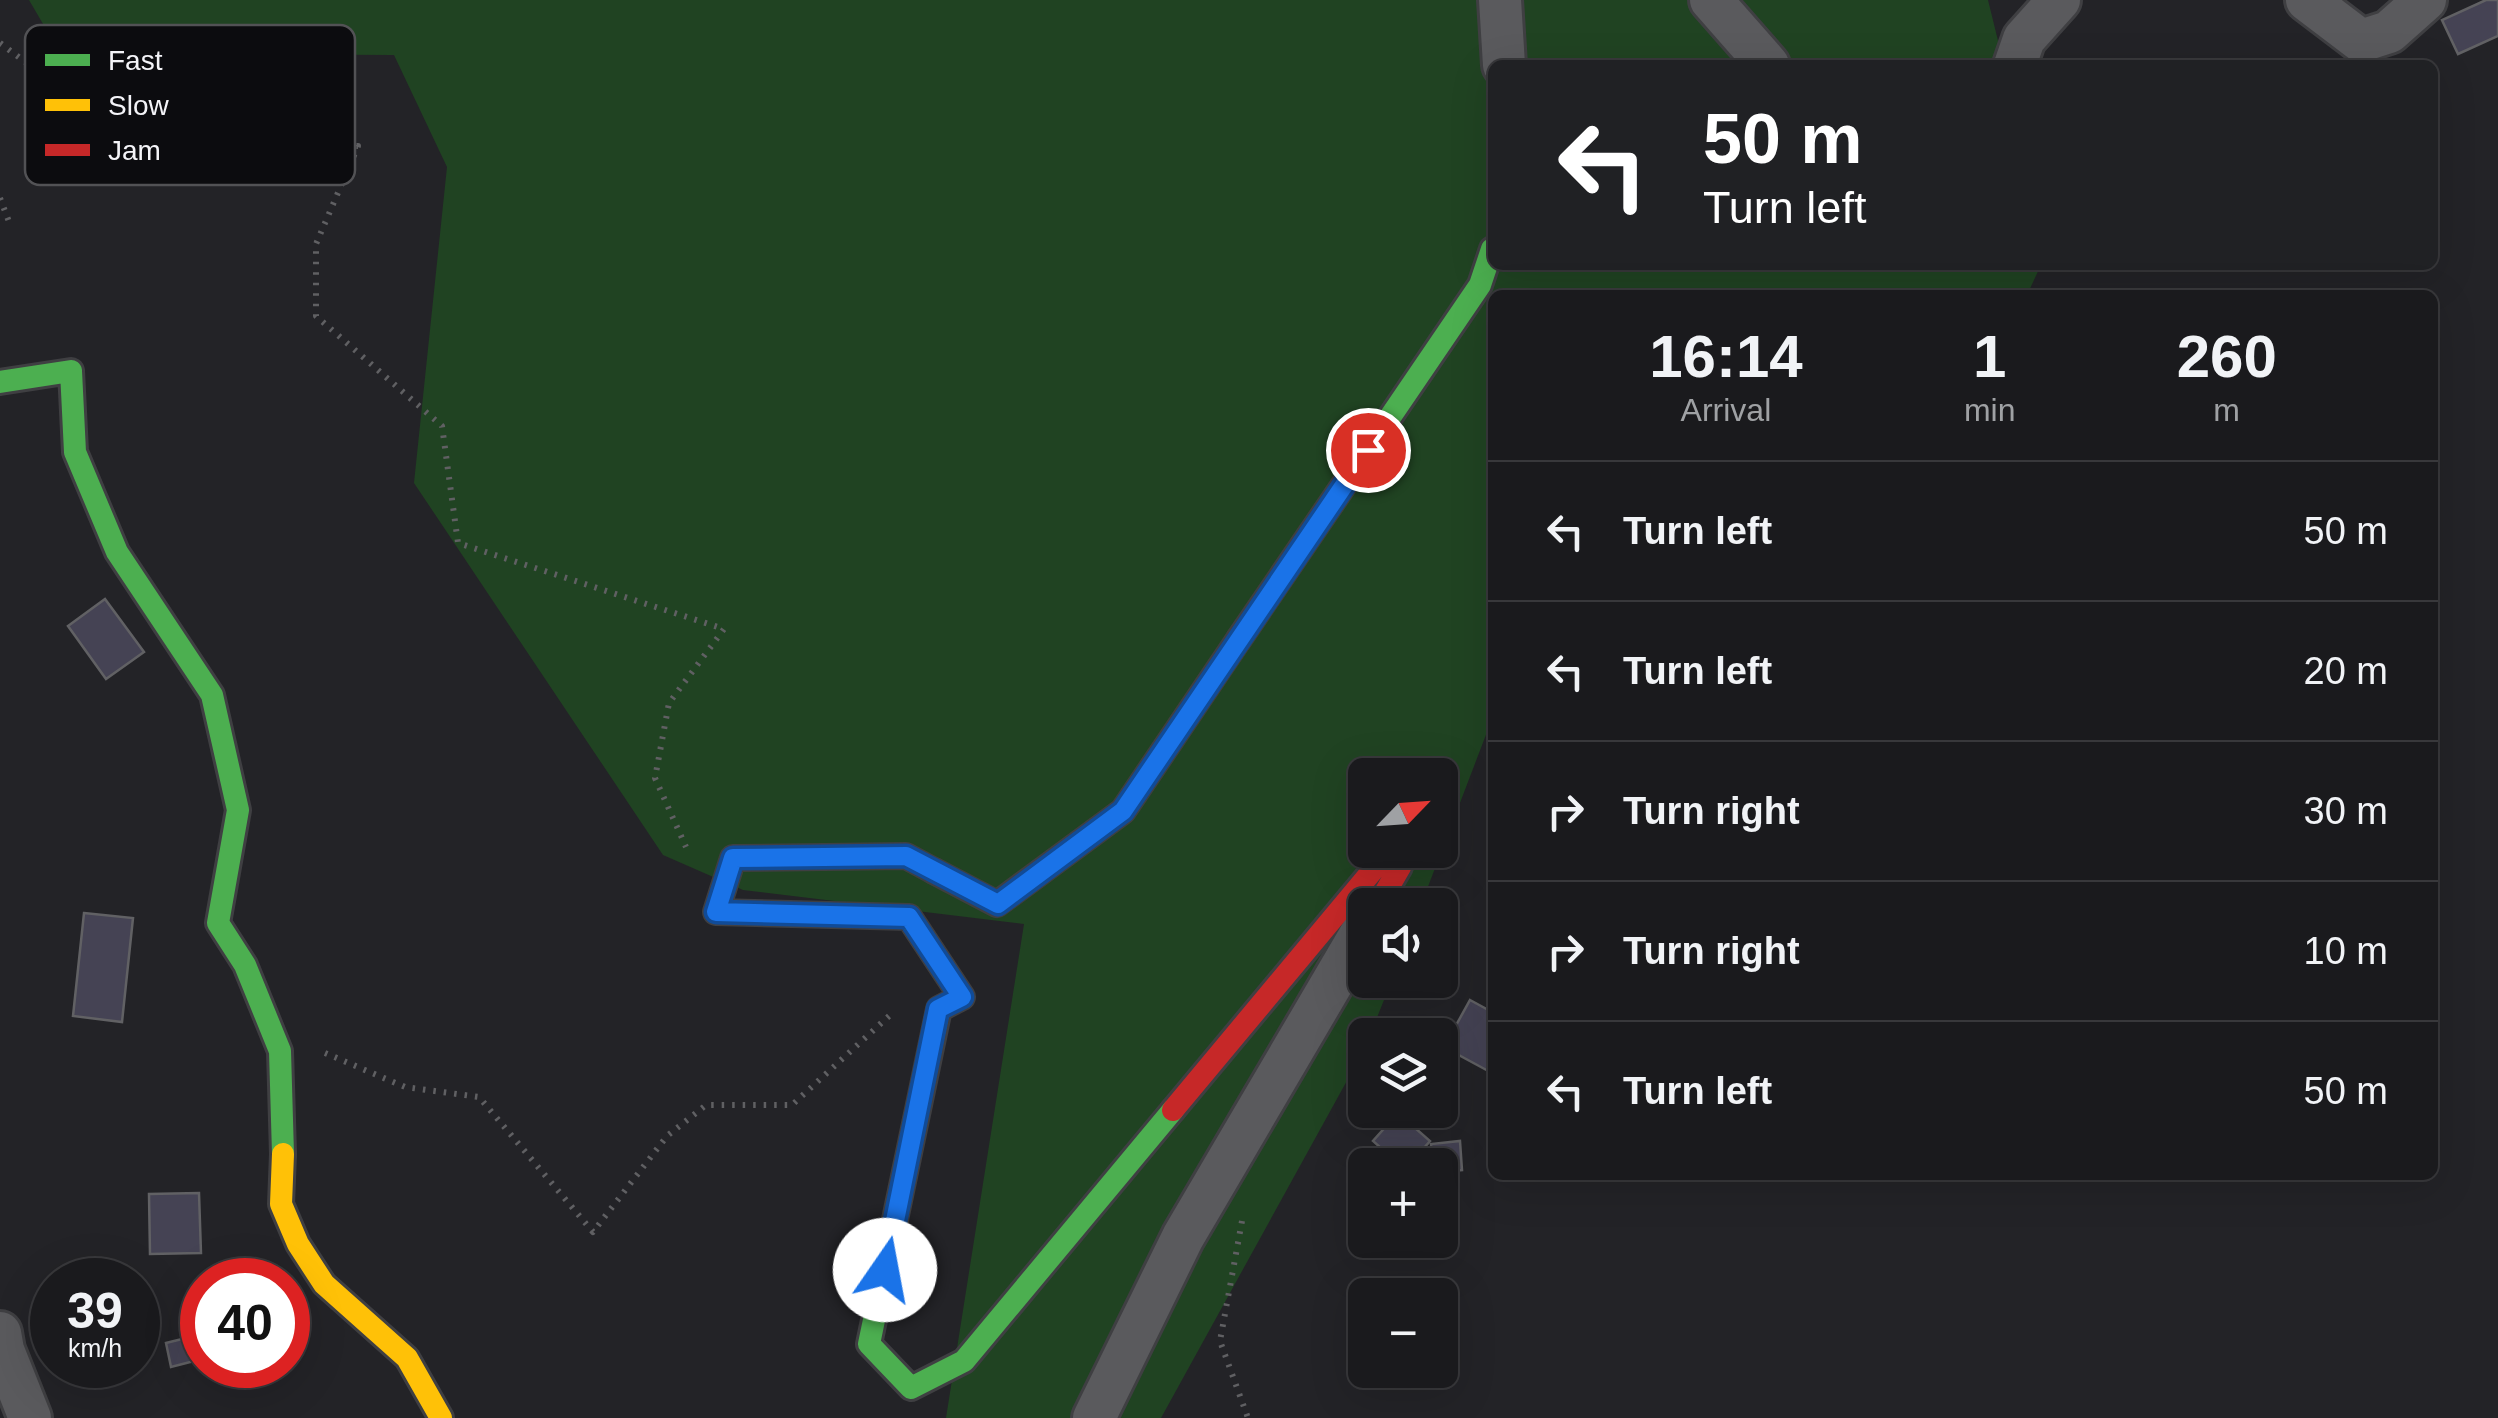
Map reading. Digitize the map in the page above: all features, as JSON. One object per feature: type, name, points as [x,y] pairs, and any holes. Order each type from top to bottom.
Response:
[{"type":"street","points":[[1500,0],[1504,60]]},
{"type":"street","points":[[1711,0],[1764,60]]},
{"type":"street","points":[[2017,60],[2024,39],[2059,0]]},
{"type":"street","points":[[2307,0],[2362,41],[2388,32],[2425,0]]},
{"type":"street","points":[[1348,900],[964,1361],[911,1388],[870,1344],[938,1009],[962,997],[909,917],[716,912],[733,858],[906,856],[998,904],[1123,811],[1480,285],[1488,261]]},
{"type":"street","points":[[0,382],[71,370],[75,452],[117,552],[212,695],[238,810],[218,923],[245,965],[280,1051],[284,1136],[281,1204],[298,1244],[324,1284],[407,1358],[441,1418]]},
{"type":"street","points":[[1358,888],[1383,858],[1400,867],[1388,888]]},
{"type":"street","points":[[1094,1418],[1183,1237],[1348,956]]},
{"type":"street","points":[[0,1333],[30,1418]]},
{"type":"path","points":[[0,43],[25,62]]},
{"type":"path","points":[[341,185],[316,244],[316,316],[442,426],[458,542],[724,628],[669,704],[655,778],[716,912]]},
{"type":"path","points":[[0,198],[11,228]]},
{"type":"path","points":[[272,1030],[405,1087],[479,1097],[593,1232],[667,1136],[706,1104],[792,1105],[892,1014]]},
{"type":"path","points":[[1245,1208],[1220,1341],[1248,1418]]},
{"type":"green space","points":[[29,0],[1988,0],[2003,60],[1488,60],[1488,270],[2039,270],[2029,290],[1488,290],[1488,729],[1458,808],[1458,758],[1348,758],[1348,868],[1435,868],[1427,888],[1348,888],[1348,998],[1385,998],[1377,1018],[1348,1018],[1348,1079],[1161,1418],[946,1418],[1024,924],[743,890],[663,855],[414,483],[447,167],[394,55],[355,55],[355,25],[44,25]]},
{"type":"building","points":[[2486,0],[2498,0],[2498,36],[2458,54],[2442,20]]},
{"type":"building","points":[[105,599],[144,652],[106,679],[68,626]]},
{"type":"building","points":[[84,913],[133,918],[122,1022],[73,1016]]},
{"type":"building","points":[[1470,1000],[1488,1010],[1488,1071],[1458,1055],[1458,1022]]},
{"type":"building","points":[[1385,1128],[1415,1128],[1430,1141],[1424,1148],[1381,1148],[1373,1141]]},
{"type":"building","points":[[1460,1141],[1462,1170],[1458,1170],[1458,1148],[1431,1148],[1431,1144]]},
{"type":"building","points":[[199,1193],[201,1253],[150,1254],[149,1194]]},
{"type":"building","points":[[180,1340],[180,1365],[171,1367],[166,1343]]},
{"type":"traffic: fast","points":[[1239,639],[1480,285],[1488,261]]},
{"type":"traffic: fast","points":[[0,382],[71,371],[75,452],[117,552],[212,695],[238,810],[218,923],[245,965],[280,1051],[283,1154]]},
{"type":"traffic: fast","points":[[934,871],[906,856],[733,858],[716,912],[909,917],[962,997],[939,1009],[869,1344],[911,1388],[964,1361],[1173,1110]]},
{"type":"traffic: slow","points":[[934,871],[997,904],[1123,811],[1239,639]]},
{"type":"traffic: slow","points":[[283,1154],[281,1204],[298,1244],[324,1284],[407,1358],[441,1418]]},
{"type":"traffic: jam","points":[[1358,888],[1383,858],[1400,867],[1388,888]]},
{"type":"traffic: jam","points":[[1173,1110],[1348,900]]},
{"type":"route","points":[[885,1270],[938,1009],[962,997],[909,917],[716,912],[733,858],[906,856],[998,904],[1123,811],[1368,450]]}]
